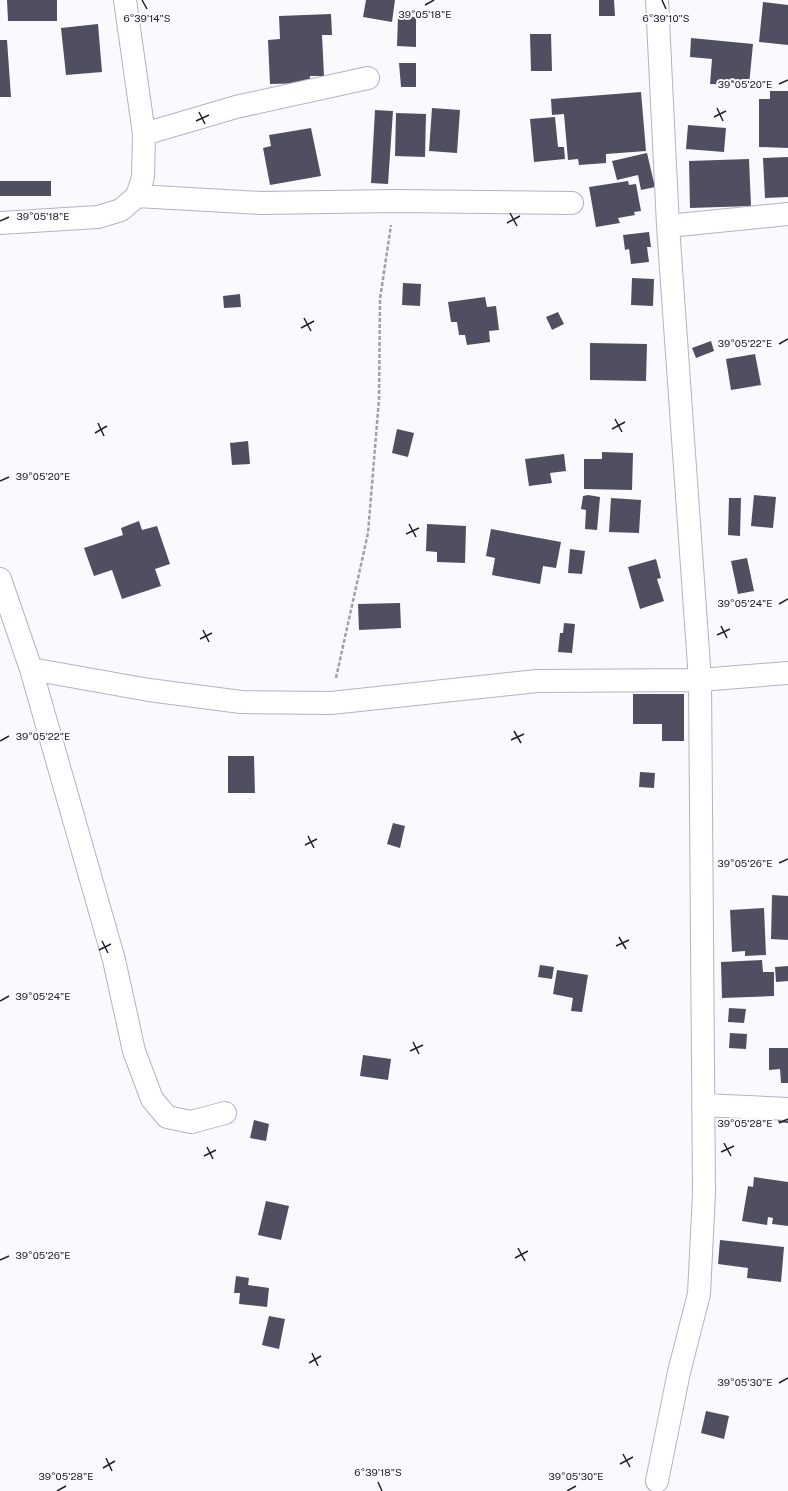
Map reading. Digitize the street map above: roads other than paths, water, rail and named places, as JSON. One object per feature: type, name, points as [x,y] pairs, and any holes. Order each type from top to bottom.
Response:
[{"type":"street","points":[[0,223],[98,217],[121,210],[137,196],[143,177],[144,134],[126,0]]},
{"type":"street","points":[[657,0],[668,226],[700,680],[704,1193],[699,1294],[679,1372],[657,1481]]},
{"type":"street","points":[[144,134],[236,108],[368,78]]},
{"type":"street","points":[[137,196],[261,203],[394,201],[572,203]]},
{"type":"street","points":[[668,226],[788,214]]},
{"type":"street","points":[[0,579],[31,669],[114,960],[134,1051],[152,1099],[167,1117],[191,1122],[225,1113]]},
{"type":"street","points":[[31,669],[149,690],[241,702],[331,703],[537,681],[700,680],[788,673]]},
{"type":"street","points":[[703,1105],[788,1109]]}]
